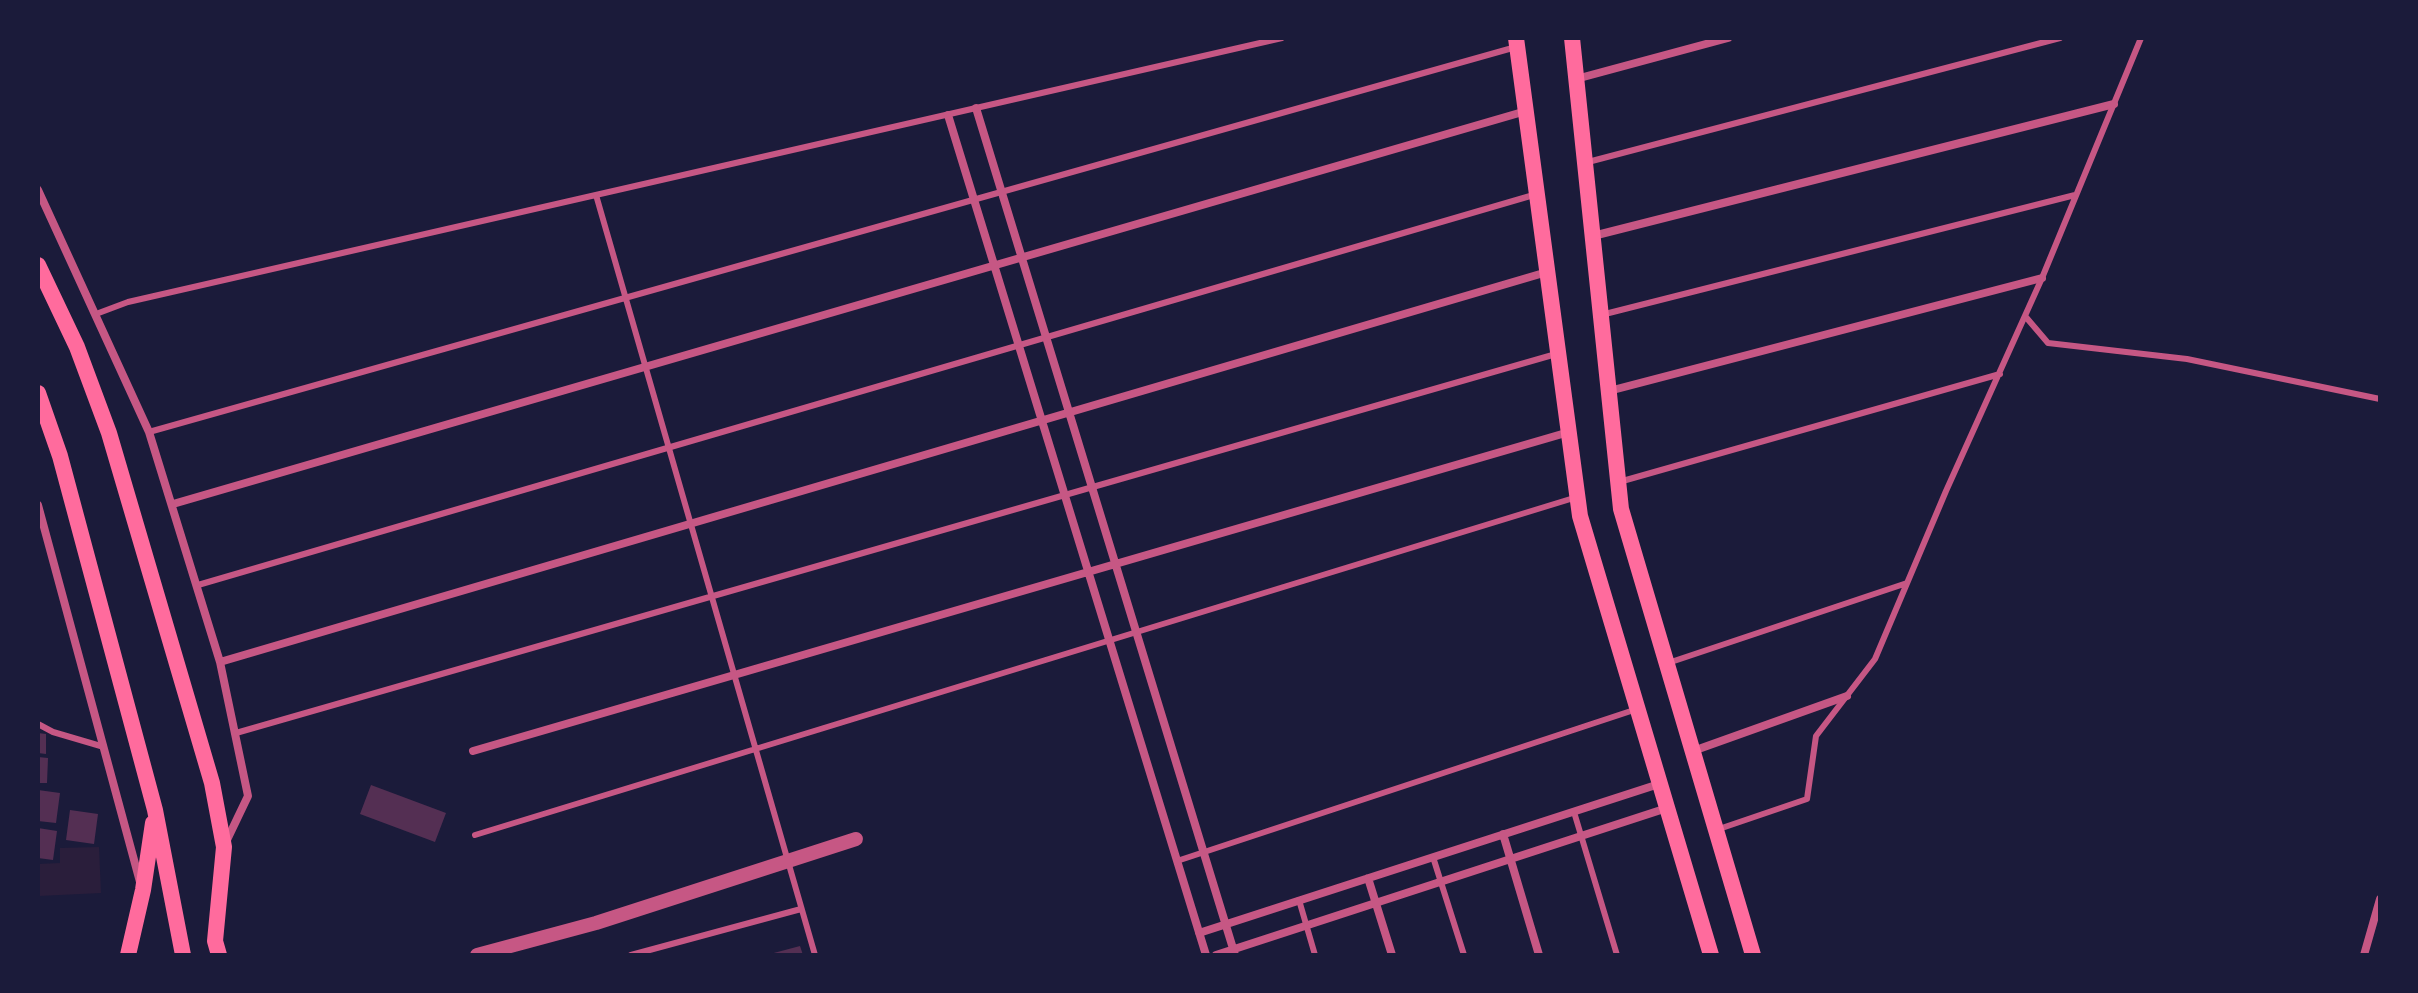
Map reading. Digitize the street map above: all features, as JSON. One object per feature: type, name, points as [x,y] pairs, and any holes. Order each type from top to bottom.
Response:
[{"type":"main road","points":[[1572,38],[1621,509],[1753,955]]},
{"type":"main road","points":[[1516,42],[1580,516],[1711,955]]},
{"type":"main road","points":[[38,265],[77,347],[109,433],[212,783],[224,847],[215,941],[219,955]]},
{"type":"main road","points":[[38,393],[60,456],[155,810],[183,955]]},
{"type":"main road","points":[[128,955],[143,890],[155,810]]},
{"type":"street","points":[[1576,79],[1728,38]]},
{"type":"street","points":[[1593,236],[2114,104]]},
{"type":"street","points":[[976,108],[1234,952]]},
{"type":"street","points":[[173,504],[1526,111]]},
{"type":"street","points":[[948,115],[1206,955]]},
{"type":"street","points":[[38,190],[149,432],[220,662],[248,796],[224,847]]},
{"type":"street","points":[[220,662],[1547,272]]},
{"type":"street","points":[[1609,391],[2042,278]]},
{"type":"street","points":[[473,751],[1569,432]]},
{"type":"street","points":[[38,505],[143,890]]},
{"type":"street","points":[[1693,751],[1847,696]]},
{"type":"street","points":[[1199,933],[1660,784]]},
{"type":"street","points":[[1216,955],[1234,952],[1306,925],[1667,808]]},
{"type":"street","points":[[1503,834],[1539,955]]},
{"type":"street","points":[[477,955],[596,923],[856,839]]},
{"type":"street","points":[[1368,878],[1392,955]]},
{"type":"street","points":[[2364,955],[2380,899]]},
{"type":"lane","points":[[96,314],[128,302],[1282,38]]},
{"type":"lane","points":[[1585,163],[2060,38]]},
{"type":"lane","points":[[1716,830],[1807,799],[1816,736],[1875,659],[2042,278],[2141,38]]},
{"type":"lane","points":[[149,432],[974,200],[1516,42]]},
{"type":"lane","points":[[198,585],[1537,194]]},
{"type":"lane","points":[[596,195],[815,955]]},
{"type":"lane","points":[[1601,315],[2075,195]]},
{"type":"lane","points":[[2025,316],[2048,343],[2187,359],[2380,399]]},
{"type":"lane","points":[[236,733],[1558,353]]},
{"type":"lane","points":[[1619,482],[2000,374]]},
{"type":"lane","points":[[475,835],[1578,497]]},
{"type":"lane","points":[[1667,663],[1907,583]]},
{"type":"lane","points":[[1177,861],[1637,709]]},
{"type":"lane","points":[[38,724],[53,732],[104,747]]},
{"type":"lane","points":[[1574,812],[1617,955]]},
{"type":"lane","points":[[1433,857],[1464,955]]},
{"type":"lane","points":[[1299,900],[1315,955]]},
{"type":"lane","points":[[631,955],[801,909]]},
{"type":"shaded area","points":[[99,847],[101,893],[38,896],[38,864],[60,863],[60,848]]},
{"type":"building","points":[[38,733],[46,734],[46,754],[38,753]]},
{"type":"building","points":[[38,757],[48,758],[47,783],[38,783]]},
{"type":"building","points":[[371,785],[446,813],[435,842],[360,814]]},
{"type":"building","points":[[38,790],[60,793],[56,823],[38,821]]},
{"type":"building","points":[[70,810],[98,814],[94,844],[66,840]]},
{"type":"building","points":[[38,828],[57,831],[53,860],[38,858]]},
{"type":"building","points":[[800,946],[803,955],[770,954]]}]
